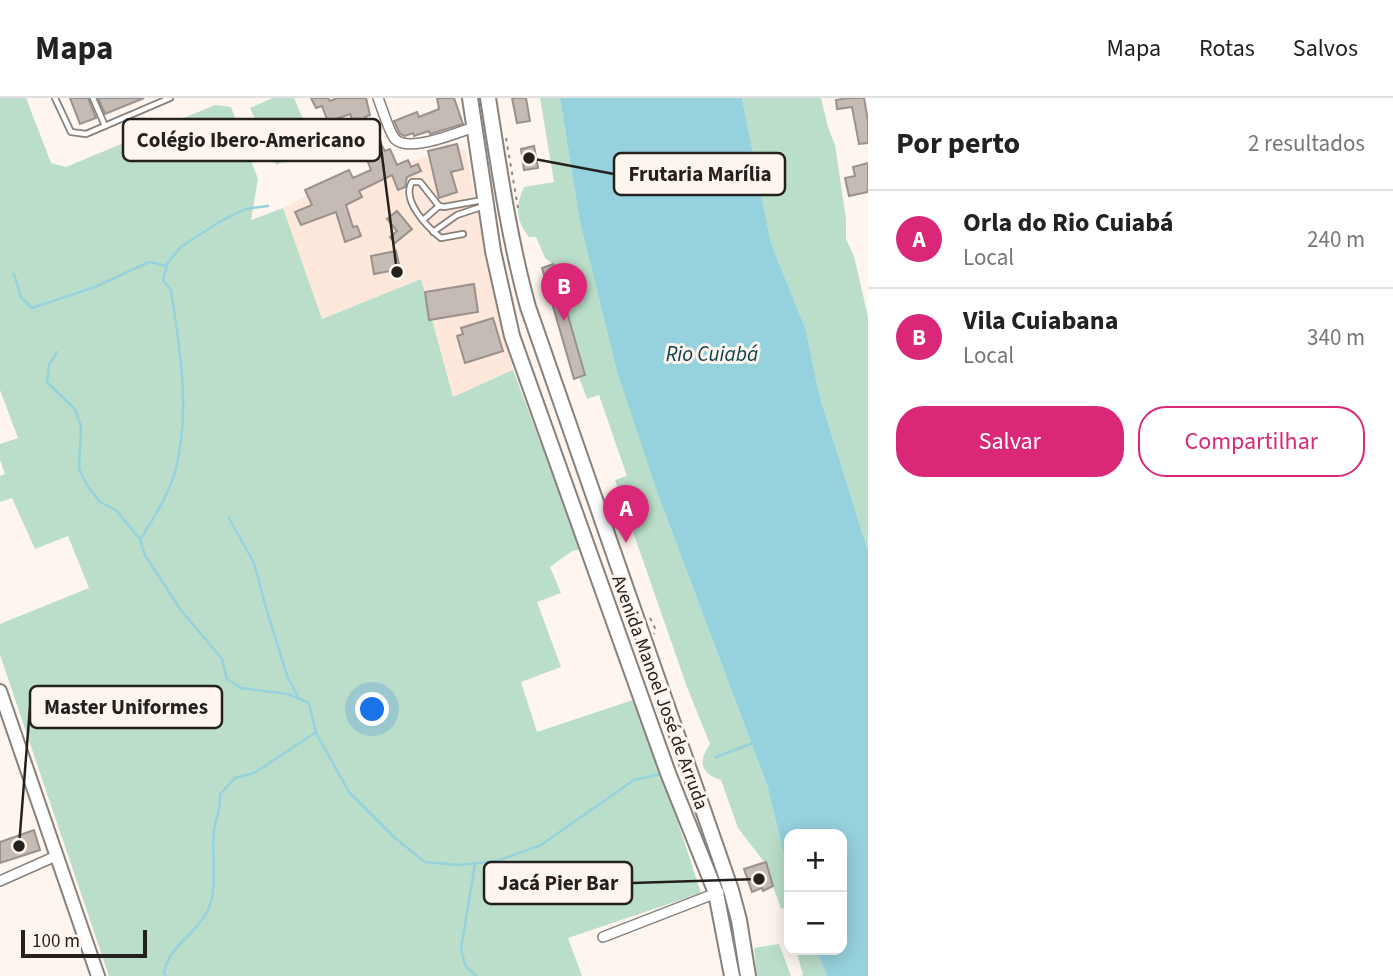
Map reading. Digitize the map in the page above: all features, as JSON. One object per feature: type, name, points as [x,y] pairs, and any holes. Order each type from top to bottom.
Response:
[{"type":"main road","name":"Avenida Manoel José de Arruda","points":[[470,98],[506,315],[668,773],[716,893],[732,976]]},
{"type":"main road","name":"Avenida Manoel José de Arruda","points":[[488,98],[519,273],[576,446],[731,890],[740,920],[748,976]]},
{"type":"main road","points":[[554,456],[576,446]]},
{"type":"street","points":[[378,98],[395,138],[405,144],[415,145],[474,127]]},
{"type":"street","points":[[0,691],[98,976]]},
{"type":"street","points":[[0,881],[56,856]]},
{"type":"street","points":[[603,937],[716,893],[731,890]]},
{"type":"lane","points":[[55,98],[71,132],[86,134],[170,98]]},
{"type":"lane","points":[[93,98],[105,126]]},
{"type":"lane","points":[[439,206],[420,182],[412,182],[409,196],[422,220],[433,232],[441,238],[463,234]]},
{"type":"lane","points":[[422,220],[439,206],[486,202]]},
{"type":"lane","points":[[433,232],[457,215],[486,202]]},
{"type":"shaded area","points":[[458,146],[466,151],[488,265],[513,370],[453,397],[421,279],[322,319],[283,208],[346,176],[347,183]]},
{"type":"green space","points":[[0,98],[26,98],[51,163],[66,167],[215,105],[231,107],[258,179],[251,220],[283,208],[322,319],[421,279],[453,397],[513,370],[581,549],[572,551],[550,567],[561,593],[537,602],[561,667],[521,682],[537,732],[633,700],[667,789],[701,893],[568,938],[582,976],[109,976],[0,655],[0,624],[89,588],[68,536],[35,549],[12,498],[0,502],[0,476],[5,474],[0,460],[0,444],[18,438],[0,390]]},
{"type":"green space","points":[[273,98],[294,98],[315,147],[276,165],[250,108]]},
{"type":"green space","points":[[540,98],[560,98],[579,217],[660,500],[767,785],[784,855],[784,908],[781,909],[765,863],[738,828],[721,780],[709,774],[703,766],[710,744],[687,687],[615,480],[627,476],[599,395],[587,399],[579,377],[585,375],[553,264],[545,258],[536,237],[529,237],[519,219],[518,207],[524,187],[554,182]]},
{"type":"green space","points":[[742,98],[821,98],[835,145],[846,219],[846,239],[854,256],[868,317],[868,551],[819,394],[806,330],[771,243]]},
{"type":"green space","points":[[779,944],[791,976],[757,976],[754,948]]},
{"type":"green space","points":[[797,955],[818,955],[827,976],[801,976],[803,975]]},
{"type":"water","name":"Rio Cuiabá","points":[[560,98],[742,98],[771,243],[806,330],[819,394],[868,551],[868,976],[827,976],[818,955],[847,955],[847,829],[784,829],[784,855],[767,785],[660,500],[617,371],[579,217]]},
{"type":"building","points":[[70,98],[88,98],[96,118],[80,124]]},
{"type":"building","points":[[98,98],[144,98],[105,114]]},
{"type":"building","points":[[311,98],[328,98],[330,101],[337,98],[366,98],[370,115],[365,117],[385,151],[390,149],[397,165],[408,160],[411,167],[418,164],[421,171],[407,177],[405,187],[398,190],[392,175],[359,191],[362,197],[346,205],[353,227],[357,226],[361,236],[345,242],[336,212],[301,225],[295,212],[312,205],[305,190],[349,170],[353,178],[371,170],[363,150],[351,159],[345,151],[354,145],[347,129],[355,126],[350,114],[328,122],[322,106],[316,108]]},
{"type":"building","points":[[437,98],[454,98],[463,124],[430,134],[429,131],[414,136],[413,133],[405,136],[400,134],[394,121],[417,112],[419,117],[439,109]]},
{"type":"building","points":[[512,98],[526,98],[530,121],[517,123]]},
{"type":"building","points":[[864,98],[868,143],[859,144],[852,107],[837,109],[836,100]]},
{"type":"building","points":[[457,144],[463,169],[451,172],[457,192],[439,198],[428,151]]},
{"type":"building","points":[[534,146],[538,168],[524,170],[521,149]]},
{"type":"building","points":[[868,163],[868,192],[849,196],[845,178],[855,176],[853,167]]},
{"type":"building","points":[[397,211],[412,229],[395,243],[390,237],[397,231],[387,219]]},
{"type":"building","points":[[396,251],[399,264],[394,265],[395,270],[374,274],[371,256]]},
{"type":"building","points":[[553,264],[585,375],[574,379],[542,268]]},
{"type":"building","points":[[474,284],[478,312],[429,320],[425,292]]},
{"type":"building","points":[[493,318],[503,351],[465,363],[457,336],[463,334],[461,328]]},
{"type":"building","points":[[34,830],[40,850],[0,863],[0,842]]},
{"type":"building","points":[[766,862],[773,886],[752,892],[744,869]]},
{"type":"waterway","points":[[268,206],[245,209],[221,221],[182,246],[168,262],[163,280],[171,290],[182,381],[180,450],[172,481],[140,540],[145,555],[180,609],[222,659],[227,679],[241,688],[288,694],[309,703],[316,733],[349,792],[394,837],[425,862],[459,865],[497,861],[541,845],[634,780],[661,774]]},
{"type":"waterway","points":[[14,274],[21,297],[32,308],[95,287],[149,262],[167,266]]},
{"type":"waterway","points":[[57,352],[49,365],[47,382],[75,409],[81,426],[79,469],[100,502],[116,510],[140,539]]},
{"type":"waterway","points":[[229,518],[254,563],[288,678],[298,697]]},
{"type":"waterway","points":[[166,976],[164,972],[171,955],[202,920],[211,903],[214,883],[213,841],[220,794],[235,778],[254,773],[315,733]]},
{"type":"waterway","points":[[716,757],[753,743]]},
{"type":"waterway","points":[[475,864],[461,949],[465,965],[476,976]]},
{"type":"place","name":"Frutaria Marília","points":[[529,158]]},
{"type":"place","name":"Colégio Ibero-Americano","points":[[397,272]]},
{"type":"place","name":"Vila Cuiabana","points":[[564,321]]},
{"type":"place","name":"Orla do Rio Cuiabá","points":[[626,543]]},
{"type":"place","name":"Master Uniformes","points":[[19,846]]},
{"type":"place","name":"Jacá Pier Bar","points":[[759,879]]}]
